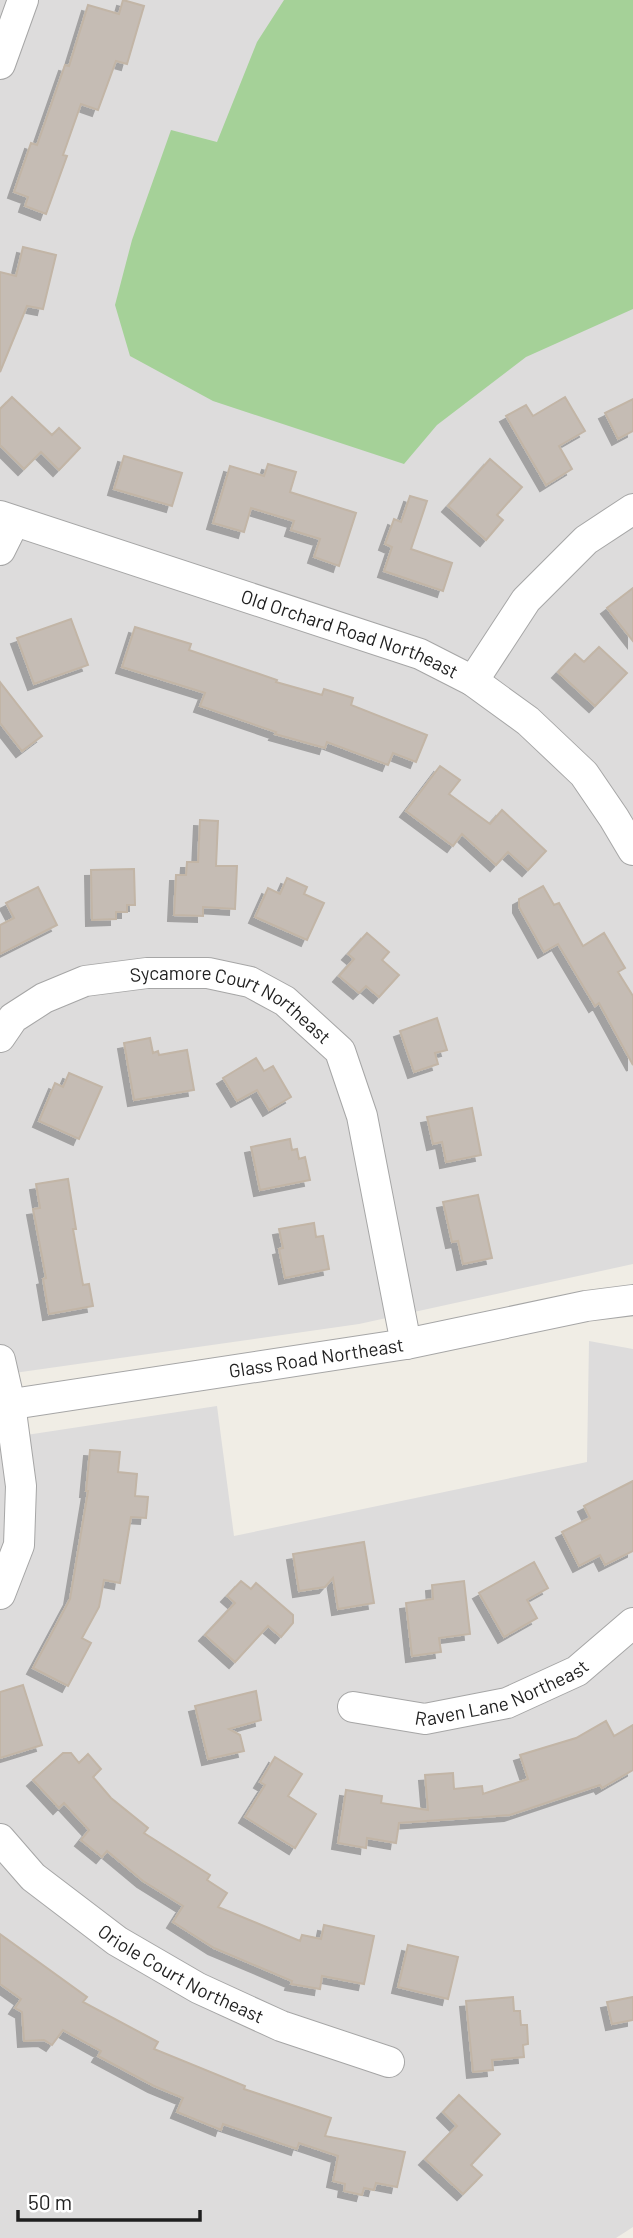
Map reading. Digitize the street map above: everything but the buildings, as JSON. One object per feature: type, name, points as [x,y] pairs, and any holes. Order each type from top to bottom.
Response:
[{"type":"street","points":[[0,64],[23,0]]},
{"type":"street","points":[[473,681],[526,600],[586,540],[633,509]]},
{"type":"street","points":[[0,550],[7,519]]},
{"type":"street","name":"Old Orchard Road Northeast","points":[[7,519],[420,654],[473,681],[528,721],[584,774],[633,850]]},
{"type":"street","name":"Sycamore Court Northeast","points":[[0,1037],[13,1018],[44,999],[85,981],[98,979],[147,973],[208,974],[250,982],[285,1001],[340,1051],[362,1116],[406,1344]]},
{"type":"street","name":"Glass Road Northeast","points":[[5,1405],[406,1344],[586,1306],[633,1300]]},
{"type":"street","points":[[0,1360],[5,1405],[21,1486],[19,1545],[0,1594]]},
{"type":"street","name":"Raven Lane Northeast","points":[[353,1707],[425,1719],[506,1703],[577,1671],[633,1623]]},
{"type":"street","name":"Oriole Court Northeast","points":[[0,1839],[33,1877],[117,1941],[198,1988],[281,2026],[389,2062]]},
{"type":"shaded area","points":[[0,0],[633,0],[633,1264],[359,1324],[0,1375]]},
{"type":"shaded area","points":[[589,1341],[633,1349],[633,2227],[616,2238],[0,2238],[0,1439],[217,1406],[234,1536],[587,1462]]},
{"type":"green space","points":[[284,0],[633,0],[633,309],[526,357],[437,425],[404,464],[213,401],[130,356],[115,305],[132,240],[171,130],[217,142],[257,42]]}]
